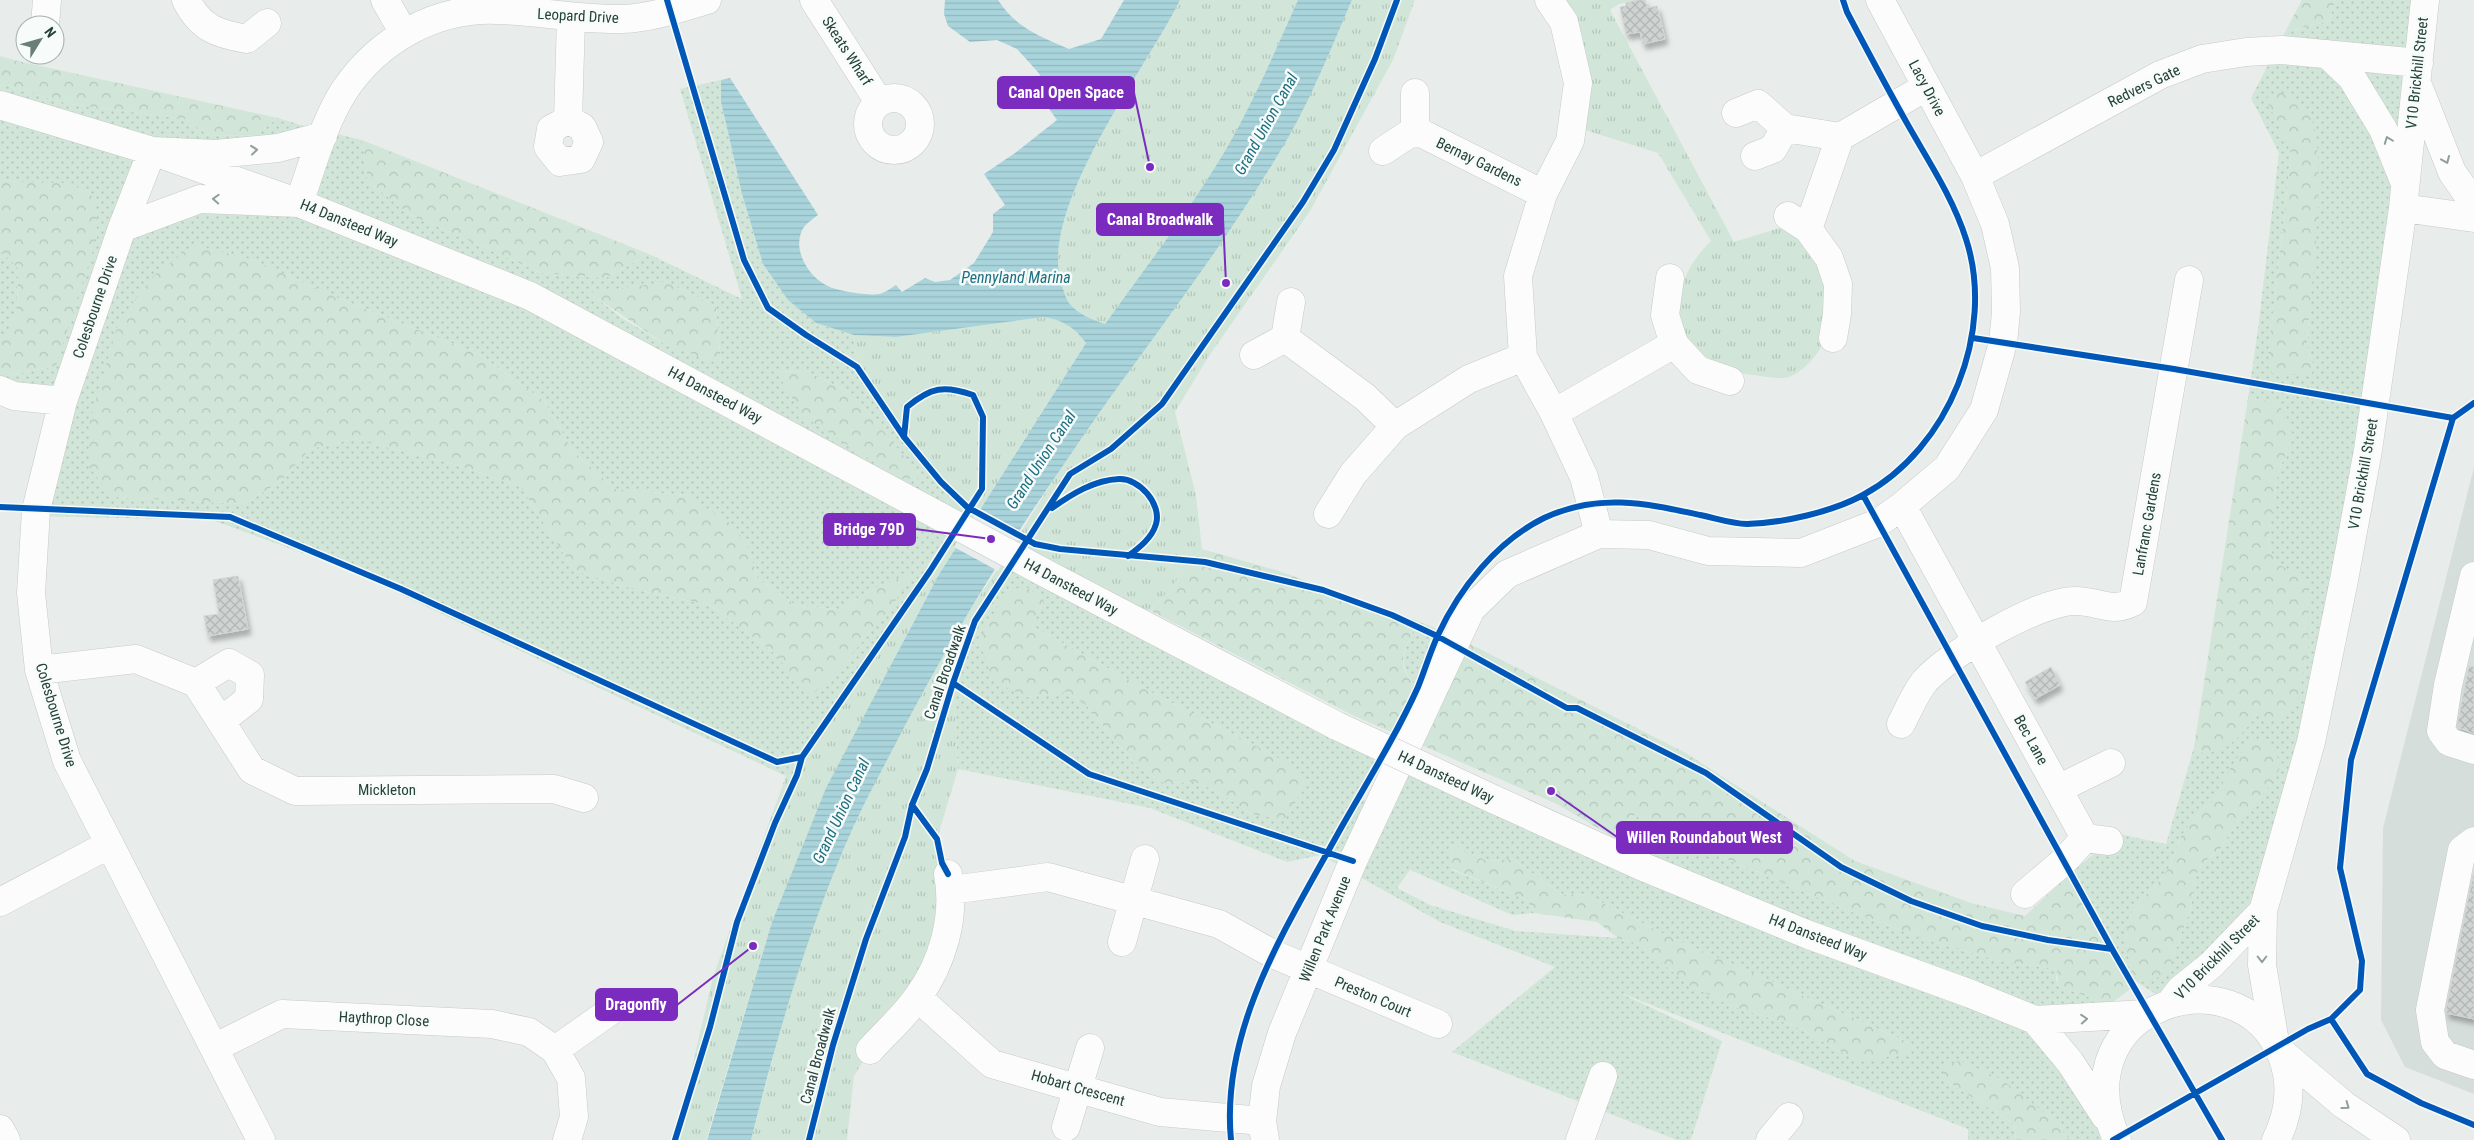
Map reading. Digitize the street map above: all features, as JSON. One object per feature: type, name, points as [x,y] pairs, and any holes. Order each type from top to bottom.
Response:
[{"type":"street","points":[[47,15],[48,0]]},
{"type":"street","points":[[186,0],[194,14],[219,34],[247,39],[266,23]]},
{"type":"street","points":[[385,0],[403,32]]},
{"type":"street","name":"Leopard Drive","points":[[300,203],[323,136],[344,91],[374,56],[403,32],[446,16],[497,9],[571,18],[624,19],[707,0]]},
{"type":"street","name":"Skeats Wharf","points":[[814,0],[879,102]]},
{"type":"street","points":[[1549,0],[1564,22],[1578,84],[1570,141],[1543,194],[1518,276],[1523,357],[1554,413],[1584,477],[1599,534]]},
{"type":"street","name":"Lacy Drive","points":[[1599,534],[1649,535],[1708,551],[1801,553],[1878,522],[1902,506],[1947,468],[1984,410],[2003,343],[2006,312],[2004,268],[1995,224],[1975,176],[1880,0]]},
{"type":"street","name":"V10 Brickhill Street","points":[[2299,1080],[2277,1046],[2260,1013],[2263,911],[2311,742],[2368,450],[2404,197],[2424,0]]},
{"type":"street","points":[[568,120],[571,18]]},
{"type":"street","name":"Redvers Gate","points":[[1975,176],[2160,74],[2202,59],[2246,52],[2282,50],[2327,54],[2418,72]]},
{"type":"street","points":[[2327,54],[2352,78],[2383,129],[2404,197],[2474,218]]},
{"type":"street","points":[[2418,72],[2452,172],[2474,204]]},
{"type":"street","points":[[1833,338],[1838,314],[1838,284],[1829,258],[1798,222],[1840,137],[1926,87]]},
{"type":"street","points":[[1383,151],[1415,130],[1415,93]]},
{"type":"street","points":[[1736,113],[1758,104],[1786,128],[1840,137]]},
{"type":"street","name":"H4 Dansteed Way","points":[[0,105],[152,151],[300,203],[530,296],[1054,578],[1337,726],[1641,866],[1809,935],[1971,994],[2036,1020],[2158,1008],[2191,999],[2212,1000],[2260,1013]]},
{"type":"street","points":[[1755,156],[1773,148],[1786,128]]},
{"type":"street","name":"Bernay Gardens","points":[[1415,130],[1543,194]]},
{"type":"street","points":[[152,151],[216,154],[278,148],[323,136]]},
{"type":"street","name":"Colesbourne Drive","points":[[152,151],[122,228],[63,400],[36,510],[31,593],[39,670],[68,761],[261,1140]]},
{"type":"street","points":[[122,228],[200,199],[300,203]]},
{"type":"street","points":[[1670,278],[1665,315],[1674,344],[1698,370],[1730,381]]},
{"type":"street","name":"Lanfranc Gardens","points":[[1976,641],[2041,609],[2074,601],[2121,609],[2133,602],[2189,280]]},
{"type":"street","points":[[1285,338],[1291,302]]},
{"type":"street","points":[[1285,338],[1365,397],[1395,426]]},
{"type":"street","points":[[1254,355],[1285,338]]},
{"type":"street","points":[[1554,413],[1674,344]]},
{"type":"street","points":[[1328,514],[1353,474],[1395,426],[1469,379],[1523,357]]},
{"type":"street","points":[[0,390],[14,396],[63,400]]},
{"type":"street","name":"Bec Lane","points":[[1902,506],[2058,789],[2097,840],[2064,861],[2025,894]]},
{"type":"street","name":"Willen Park Avenue","points":[[1264,1131],[1266,1086],[1279,1042],[1353,861],[1471,609],[1507,574],[1599,534]]},
{"type":"street","points":[[2474,576],[2448,685],[2441,731],[2449,742],[2474,750]]},
{"type":"street","points":[[1900,724],[1924,682],[1951,658],[1976,641]]},
{"type":"street","points":[[39,670],[136,659],[196,683],[229,663],[250,675],[250,699],[221,721]]},
{"type":"street","name":"Mickleton","points":[[196,683],[252,770],[295,791],[554,789],[584,798]]},
{"type":"street","points":[[2058,789],[2112,763]]},
{"type":"street","points":[[2474,841],[2462,850],[2430,1010],[2435,1042],[2445,1055],[2474,1065]]},
{"type":"street","points":[[0,902],[110,844]]},
{"type":"street","points":[[1122,942],[1145,859]]},
{"type":"street","points":[[870,1050],[918,998],[936,966],[950,922],[950,882],[1048,877],[1219,924],[1273,954],[1309,969]]},
{"type":"street","name":"V10 Brickhill Street","points":[[2112,1130],[2104,1096],[2106,1072],[2119,1042],[2128,1029],[2158,1008],[2211,965],[2263,911]]},
{"type":"street","name":"Preston Court","points":[[1309,969],[1438,1024]]},
{"type":"street","name":"Hobart Crescent","points":[[918,998],[992,1064],[1160,1112],[1264,1131]]},
{"type":"street","points":[[555,1050],[618,1005]]},
{"type":"street","name":"Haythrop Close","points":[[214,1048],[282,1014],[492,1024],[529,1032],[555,1050],[572,1078],[574,1117],[567,1140]]},
{"type":"street","name":"H4 Dansteed Way","points":[[2036,1020],[2070,1062],[2112,1130]]},
{"type":"street","points":[[1066,1127],[1090,1048]]},
{"type":"street","points":[[1580,1140],[1603,1076]]},
{"type":"street","points":[[2276,1140],[2284,1124],[2299,1080],[2344,1105],[2396,1140]]},
{"type":"street","points":[[1770,1140],[1789,1117]]},
{"type":"street","points":[[0,1128],[6,1140]]},
{"type":"shaded area","points":[[2474,467],[2474,1094],[2405,1067],[2381,1020],[2383,828]]},
{"type":"green space","points":[[1180,0],[1298,0],[1254,96],[1225,151],[1182,217],[1105,324],[1081,314],[1069,303],[1066,297],[1062,286],[1058,254],[1065,219],[1079,180],[1098,140]]},
{"type":"green space","points":[[1352,0],[1415,0],[1393,60],[1310,211],[1209,356],[1175,412],[1196,495],[1202,549],[1151,611],[1054,578],[1015,557],[975,621],[953,683],[958,769],[937,839],[950,922],[854,1076],[847,1140],[751,1140],[792,986],[824,896],[845,845],[874,784],[930,676],[960,625],[1008,553],[1063,464],[1234,224],[1265,177],[1315,85]]},
{"type":"green space","points":[[1559,0],[1638,0],[1619,4],[1610,10],[1734,242],[1786,226],[1824,261],[1828,332],[1813,359],[1795,374],[1785,378],[1775,378],[1752,375],[1725,368],[1705,356],[1690,341],[1681,323],[1679,304],[1683,283],[1694,261],[1711,241],[1658,153],[1585,130]]},
{"type":"green space","points":[[2302,0],[2335,0],[2329,21],[2285,32]]},
{"type":"green space","points":[[2335,0],[2425,0],[2380,369],[2263,911],[2170,1003],[2127,976],[2071,873],[2109,841],[2114,833],[2166,844],[2194,747],[2204,754],[2251,723],[2258,714],[2297,574],[2276,563],[2268,543],[2278,473],[2293,436],[2277,402],[2248,398],[2279,153],[2251,98],[2285,32],[2329,21]],"holes":[[[2318,149],[2318,198],[2307,345],[2314,367],[2268,356],[2291,153]],[[2223,780],[2272,783],[2238,821],[2220,849],[2203,863],[2194,878],[2191,908],[2168,970],[2129,956],[2125,941],[2130,916],[2141,899],[2155,887],[2170,866],[2181,836],[2201,810],[2214,801]]]},
{"type":"green space","points":[[0,56],[15,60],[15,65],[36,65],[278,118],[256,135],[209,136],[186,119],[69,104],[0,84]]},
{"type":"green space","points":[[721,80],[721,102],[742,194],[763,264],[788,300],[816,323],[854,335],[857,367],[904,437],[941,482],[954,521],[930,571],[802,757],[797,775],[786,776],[349,570],[212,520],[35,516],[63,401],[0,377],[56,366],[19,182],[0,180],[0,84],[69,104],[186,119],[209,136],[256,135],[278,118],[324,132],[362,140],[368,181],[409,214],[542,273],[606,278],[649,254],[742,299],[680,89]],"holes":[[[324,133],[299,203],[200,199],[122,228],[153,151]],[[251,259],[333,296],[479,354],[544,401],[573,451],[615,489],[687,495],[747,545],[758,579],[797,606],[839,609],[887,582],[811,695],[774,653],[710,605],[633,589],[574,570],[520,486],[450,463],[354,439],[310,449],[281,481],[244,504],[113,497]],[[666,282],[716,306],[721,365],[663,343],[622,318],[590,293]],[[776,371],[808,372],[853,394],[921,478]]]},
{"type":"green space","points":[[2276,91],[2290,97],[2302,106],[2309,115],[2315,132],[2319,190],[2307,345],[2314,367],[2311,376],[2272,373],[2268,356],[2291,153],[2266,99]]},
{"type":"green space","points":[[362,140],[649,254],[606,278],[542,273],[409,214],[368,181]]},
{"type":"green space","points":[[0,180],[72,183],[96,199],[97,238],[56,366],[0,377],[0,340],[5,338],[17,309],[18,268],[0,250]]},
{"type":"green space","points":[[194,245],[251,259],[333,296],[479,354],[544,401],[573,451],[615,489],[687,495],[733,525],[747,545],[758,579],[797,606],[839,609],[887,582],[914,574],[866,638],[811,696],[774,653],[710,605],[633,589],[574,570],[520,486],[450,463],[354,439],[310,449],[281,481],[244,504],[113,497],[89,467],[90,420],[119,321],[153,276]]},
{"type":"green space","points":[[0,250],[18,268],[17,309],[5,339],[0,340]]},
{"type":"green space","points":[[666,282],[716,306],[721,365],[663,343],[589,293]]},
{"type":"green space","points":[[1043,317],[1068,325],[1086,343],[938,576],[909,630],[772,922],[706,1140],[675,1140],[713,977],[786,776],[797,775],[802,757],[930,571],[954,521],[941,482],[904,437],[857,367],[854,335],[896,337]]},
{"type":"green space","points":[[776,371],[808,372],[853,394],[922,478],[900,479],[803,416]]},
{"type":"green space","points":[[2248,398],[2277,402],[2289,421],[2293,436],[2278,473],[2268,543],[2276,563],[2297,574],[2309,587],[2308,650],[2298,699],[2280,720],[2268,720],[2258,714],[2241,735],[2229,745],[2214,752],[2204,754],[2194,747]]},
{"type":"green space","points":[[1202,549],[1279,571],[1418,621],[1406,647],[1403,663],[1409,678],[1417,687],[1437,636],[1454,644],[1460,639],[1684,752],[1855,861],[1971,903],[2025,916],[2071,873],[2133,987],[2112,1003],[2097,1000],[2058,986],[2057,969],[2004,962],[1930,941],[1847,910],[1686,842],[1634,815],[1611,836],[1557,804],[1352,715],[1151,611]]},
{"type":"green space","points":[[1015,557],[1386,749],[1360,796],[1376,811],[1404,757],[2035,1020],[2117,1140],[2070,1140],[2047,1115],[1941,1065],[1948,1082],[2014,1124],[2016,1140],[1968,1140],[1968,1129],[1618,992],[1722,1041],[1691,1140],[1677,1140],[1452,1052],[1555,967],[1440,922],[1321,855],[1287,862],[1150,808],[958,769],[953,683],[975,621]],"holes":[[[1023,586],[1044,600],[1032,626],[1149,691],[1274,755],[1252,814],[1215,790],[1194,782],[1164,783],[1135,765],[1087,706],[1066,692],[1026,697]],[[1451,844],[1487,861],[1513,859],[1562,895],[1585,894],[1668,936],[1912,1044],[1912,1052],[1856,1060],[1793,1025],[1731,1006],[1689,985],[1639,944],[1618,938],[1516,931],[1430,905],[1397,888],[1410,870],[1512,915],[1534,913],[1527,900],[1452,870]]]},
{"type":"green space","points":[[1023,585],[1044,600],[1032,626],[1149,691],[1274,755],[1309,781],[1284,820],[1252,814],[1215,790],[1194,782],[1164,783],[1135,765],[1087,706],[1066,692],[1026,697],[993,681],[979,641],[1002,598]]},
{"type":"green space","points":[[1418,621],[1460,639],[1454,644],[1437,636],[1418,688],[1406,671],[1404,655]]},
{"type":"green space","points":[[2253,739],[2267,742],[2282,764],[2272,783],[2238,821],[2220,849],[2203,863],[2194,878],[2191,908],[2168,970],[2154,980],[2141,983],[2132,974],[2125,941],[2130,916],[2141,899],[2155,887],[2170,866],[2181,836],[2201,810],[2214,801],[2223,780]]},
{"type":"green space","points":[[1634,815],[1686,842],[1847,910],[1930,941],[2004,962],[2058,969],[2056,978],[2058,986],[2097,1000],[2112,1003],[2041,1011],[1824,929],[1617,841],[1611,836]]},
{"type":"green space","points":[[1451,844],[1487,861],[1513,859],[1562,895],[1585,894],[1668,936],[1912,1044],[1912,1052],[1872,1060],[1856,1060],[1793,1025],[1731,1006],[1689,985],[1639,944],[1618,938],[1597,922],[1534,913],[1527,900],[1452,869]]},
{"type":"green space","points":[[1960,1061],[2001,1079],[2047,1115],[2070,1140],[2016,1140],[2014,1124],[1948,1082],[1940,1065]]},
{"type":"water","points":[[945,0],[998,0],[1013,18],[1029,30],[1069,49],[1101,39],[1124,0],[1180,0],[1098,140],[1079,180],[1065,219],[1058,254],[1062,286],[1066,297],[1069,303],[1081,314],[1105,324],[1182,217],[1225,151],[1254,96],[1298,0],[1352,0],[1307,103],[1263,179],[1208,261],[1092,423],[1019,531],[957,633],[870,792],[850,834],[816,920],[770,1066],[751,1140],[707,1140],[772,922],[826,788],[938,576],[1086,343],[1068,325],[1043,317],[896,337],[854,335],[816,323],[788,300],[763,264],[742,194],[721,102],[721,80],[730,78],[818,215],[804,227],[800,235],[799,244],[804,262],[822,283],[854,293],[881,293],[896,285],[902,292],[925,278],[935,282],[950,280],[974,263],[993,232],[993,214],[1005,205],[984,174],[1015,153],[1057,120],[1042,99],[1047,85],[1017,49],[997,40],[970,42],[948,26],[944,14]]},
{"type":"pier","points":[[979,508],[1022,532],[998,571],[954,547]]},
{"type":"building","points":[[1645,0],[1647,8],[1657,6],[1665,39],[1643,44],[1640,32],[1626,34],[1620,7],[1626,6],[1626,3]]},
{"type":"building","points":[[238,576],[248,629],[208,636],[204,616],[219,614],[213,580]]},
{"type":"building","points":[[2469,666],[2474,667],[2474,734],[2457,727]]},
{"type":"building","points":[[2051,667],[2060,685],[2035,699],[2025,682]]},
{"type":"building","points":[[2474,875],[2474,1019],[2446,1013]]},
{"type":"cycle path","points":[[667,0],[744,260],[768,308],[806,335],[857,367],[904,437],[941,482],[967,507],[1035,544],[1060,549],[1205,562],[1323,590],[1392,615],[1437,636],[1567,708],[1577,708],[1706,773],[1841,867],[1911,901],[1982,926],[2048,940],[2112,949]]},
{"type":"cycle path","name":"Canal Broadwalk","points":[[809,1140],[833,1045],[866,939],[905,837],[912,805],[927,769],[953,683],[975,621],[1070,474],[1111,449],[1162,404],[1303,202],[1334,150],[1375,59],[1397,0]]},
{"type":"cycle path","points":[[1231,1140],[1230,1098],[1236,1057],[1247,1017],[1262,977],[1300,901],[1400,723],[1418,687],[1435,641],[1447,618],[1468,584],[1495,553],[1527,528],[1544,518],[1583,505],[1602,503],[1640,504],[1741,524],[1791,519],[1837,507],[1863,495],[1893,475],[1920,449],[1941,418],[1958,384],[1969,348],[1975,311],[1974,275],[1966,239],[1947,195],[1877,69],[1847,12],[1843,0]]},
{"type":"cycle path","points":[[1973,338],[2174,369],[2453,418]]},
{"type":"cycle path","points":[[675,1140],[710,1027],[737,922],[775,823],[797,775],[802,757],[930,571],[982,489],[983,417],[973,395],[946,389],[923,395],[907,407],[904,437]]},
{"type":"cycle path","points":[[2113,1140],[2308,1029],[2331,1019],[2360,990],[2362,961],[2340,868],[2351,760],[2453,418],[2474,403]]},
{"type":"cycle path","points":[[1052,508],[1075,493],[1101,482],[1119,479],[1134,483],[1152,501],[1156,508],[1157,516],[1156,524],[1151,534],[1141,546],[1128,556]]},
{"type":"cycle path","points":[[1863,495],[2112,949],[2222,1140]]},
{"type":"cycle path","points":[[0,507],[230,517],[401,589],[777,762],[802,757]]},
{"type":"cycle path","name":"Canal Broadwalk","points":[[953,683],[1089,774],[1353,861]]},
{"type":"cycle path","points":[[912,805],[937,839],[942,863],[948,874]]},
{"type":"cycle path","points":[[2331,1019],[2367,1074],[2421,1103],[2474,1125]]},
{"type":"place","name":"Canal Open Space","points":[[1150,167]]},
{"type":"place","name":"Canal Broadwalk","points":[[1226,283]]},
{"type":"place","name":"Bridge 79D","points":[[991,539]]},
{"type":"place","name":"Willen Roundabout West","points":[[1551,791]]},
{"type":"place","name":"Dragonfly","points":[[753,946]]},
{"type":"water label","name":"Grand Union Canal","points":[[1266,124]]},
{"type":"water label","name":"Pennyland Marina","points":[[1016,277]]},
{"type":"water label","name":"Grand Union Canal","points":[[1041,460]]},
{"type":"water label","name":"Grand Union Canal","points":[[841,811]]}]
